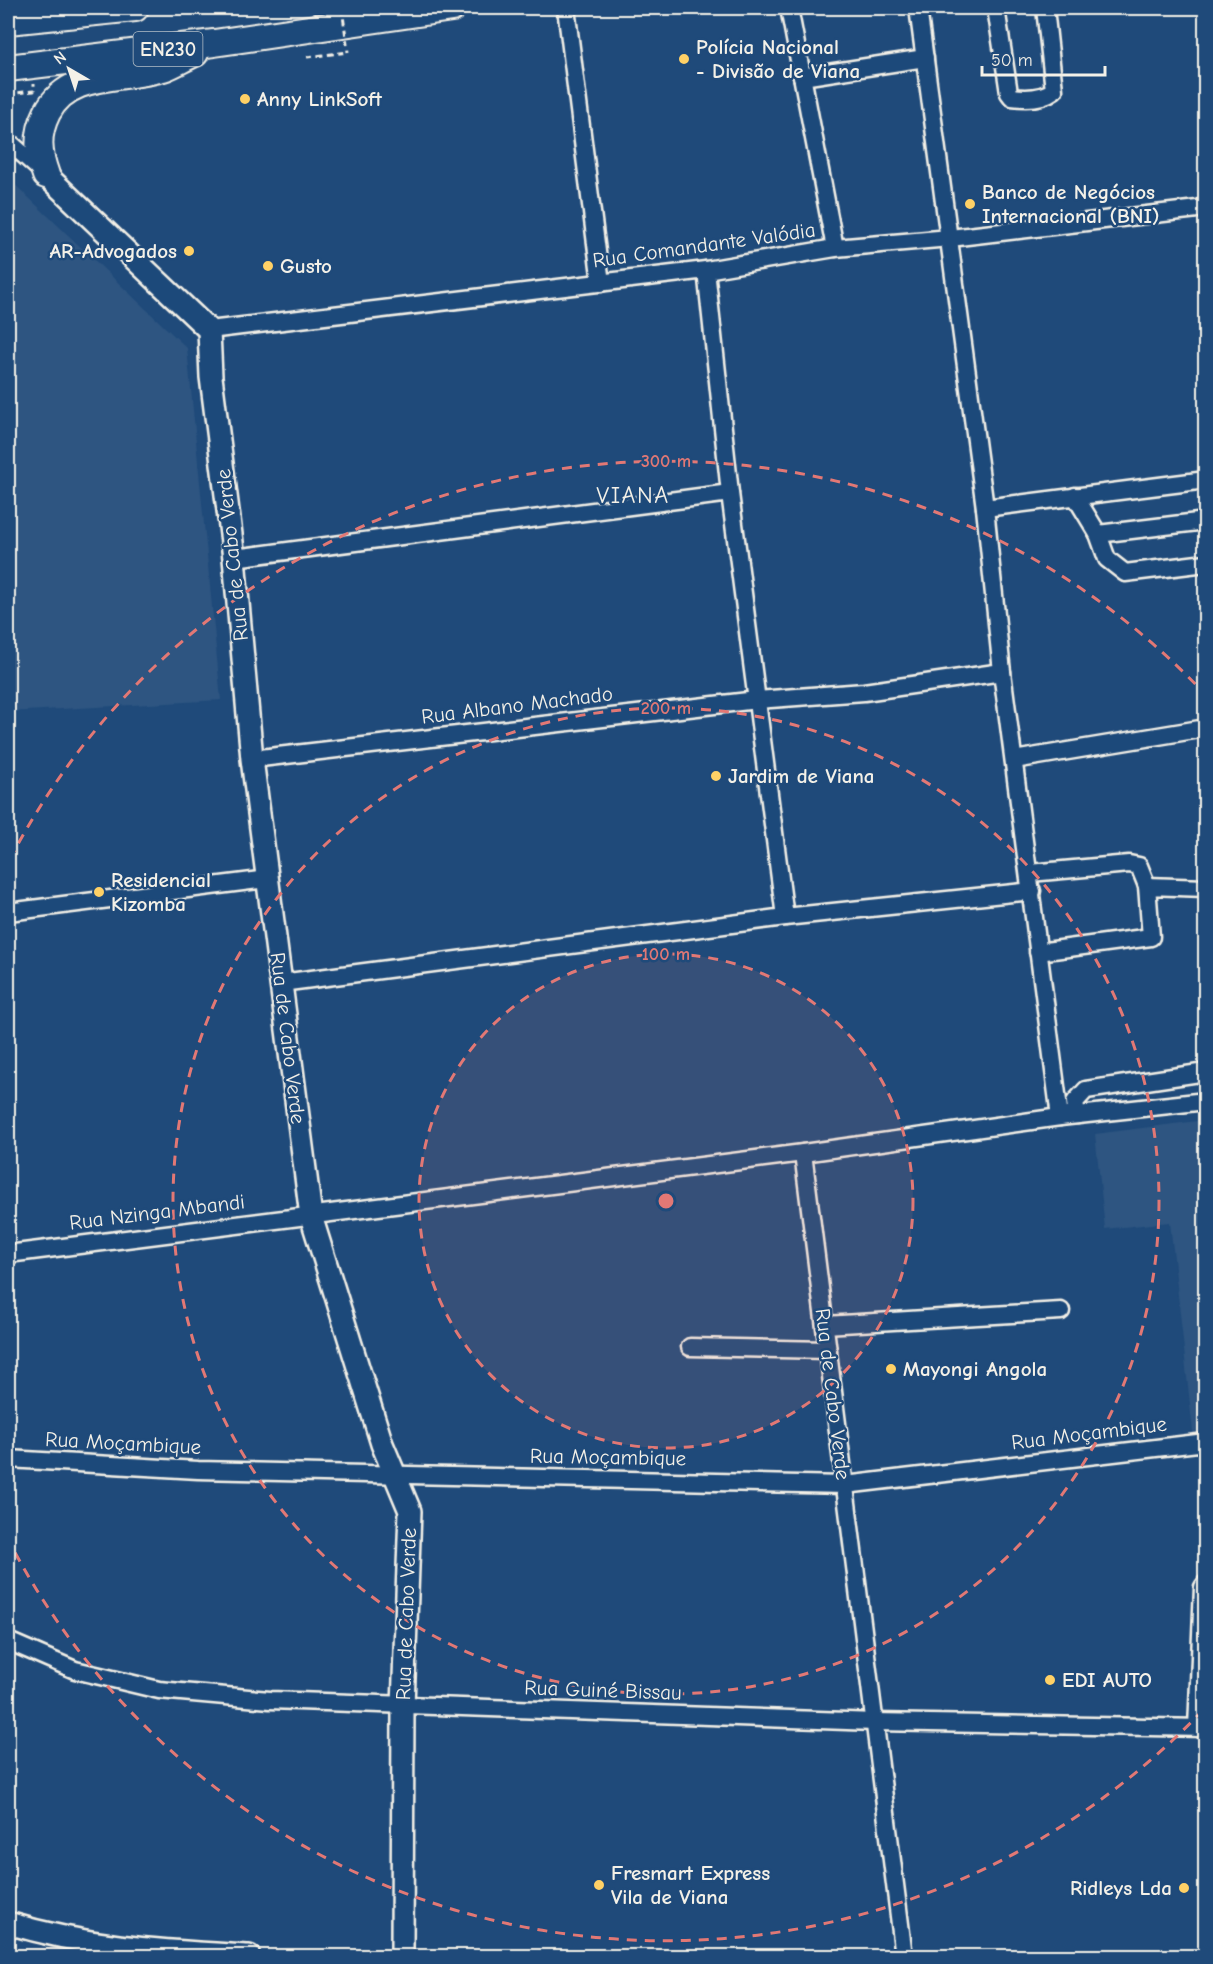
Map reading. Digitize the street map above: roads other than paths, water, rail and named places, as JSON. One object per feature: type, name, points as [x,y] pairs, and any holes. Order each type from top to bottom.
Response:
[{"type":"highway","name":"EN230","points":[[8,21],[94,10],[135,8]]},
{"type":"highway","name":"EN230","points":[[8,68],[214,43],[452,8]]},
{"type":"highway","points":[[46,175],[38,140],[42,122],[61,93],[75,84],[165,67],[214,43]]},
{"type":"main road","points":[[46,175],[208,330]]},
{"type":"main road","name":"Rua de Cabo Verde","points":[[208,330],[211,377],[234,558],[252,759],[311,1216],[381,1444],[410,1511],[402,1706],[402,1956]]},
{"type":"main road","points":[[8,1923],[46,1935],[119,1948],[249,1956]]},
{"type":"street","points":[[566,8],[602,283]]},
{"type":"street","points":[[789,8],[835,248]]},
{"type":"street","points":[[918,8],[985,508],[1002,672],[1030,873],[1038,952],[1069,1116]]},
{"type":"street","points":[[996,8],[1009,93],[1012,98],[1022,99],[1047,96],[1054,90],[1045,8]]},
{"type":"street","points":[[802,76],[926,58]]},
{"type":"street","points":[[8,141],[46,175]]},
{"type":"street","name":"Rua Comandante Valódia","points":[[208,330],[706,270],[835,248],[950,238],[1206,208]]},
{"type":"street","points":[[706,270],[730,493],[785,917]]},
{"type":"street","points":[[985,508],[1206,480]]},
{"type":"street","points":[[234,558],[730,493]]},
{"type":"street","points":[[1075,496],[1098,534],[1107,559],[1125,573],[1206,563]]},
{"type":"street","points":[[1098,534],[1206,521]]},
{"type":"street","name":"Rua Albano Machado","points":[[252,759],[757,700],[864,692],[1002,672]]},
{"type":"street","points":[[1014,760],[1206,728]]},
{"type":"street","points":[[1030,873],[1129,864],[1139,866],[1147,886],[1151,937],[1038,952]]},
{"type":"street","points":[[8,912],[267,879]]},
{"type":"street","points":[[1147,886],[1206,888]]},
{"type":"street","points":[[281,983],[785,917],[1032,891]]},
{"type":"street","points":[[1069,1116],[1075,1102],[1086,1090],[1206,1072]]},
{"type":"street","name":"Rua Nzinga Mbandi","points":[[8,1254],[803,1153],[1069,1116],[1206,1101]]},
{"type":"street","name":"Rua de Cabo Verde","points":[[803,1153],[904,1956]]},
{"type":"street","points":[[825,1325],[1061,1311]]},
{"type":"street","points":[[690,1347],[828,1350]]},
{"type":"street","name":"Rua Moçambique","points":[[8,1459],[198,1470],[845,1485],[1206,1442]]},
{"type":"street","points":[[1202,1728],[1203,1587],[1206,1583]]},
{"type":"street","name":"Rua Guiné Bissau","points":[[8,1641],[75,1670],[159,1690],[270,1700],[875,1722],[1202,1728]]},
{"type":"place","name":"Polícia Nacional - Divisão de Viana","points":[[684,59]]},
{"type":"place","name":"Anny LinkSoft","points":[[245,99]]},
{"type":"place","name":"Banco de Negócios Internacional (BNI)","points":[[970,204]]},
{"type":"place","name":"AR-Advogados","points":[[189,251]]},
{"type":"place","name":"Gusto","points":[[268,266]]},
{"type":"place","name":"Jardim de Viana","points":[[716,776]]},
{"type":"place","name":"Residencial Kizomba","points":[[99,892]]},
{"type":"place","name":"Mayongi Angola","points":[[891,1369]]},
{"type":"place","name":"EDI AUTO","points":[[1050,1680]]},
{"type":"place","name":"Fresmart Express Vila de Viana","points":[[599,1885]]},
{"type":"place","name":"Ridleys Lda","points":[[1184,1888]]},
{"type":"district","name":"VIANA","points":[[633,495]]}]
